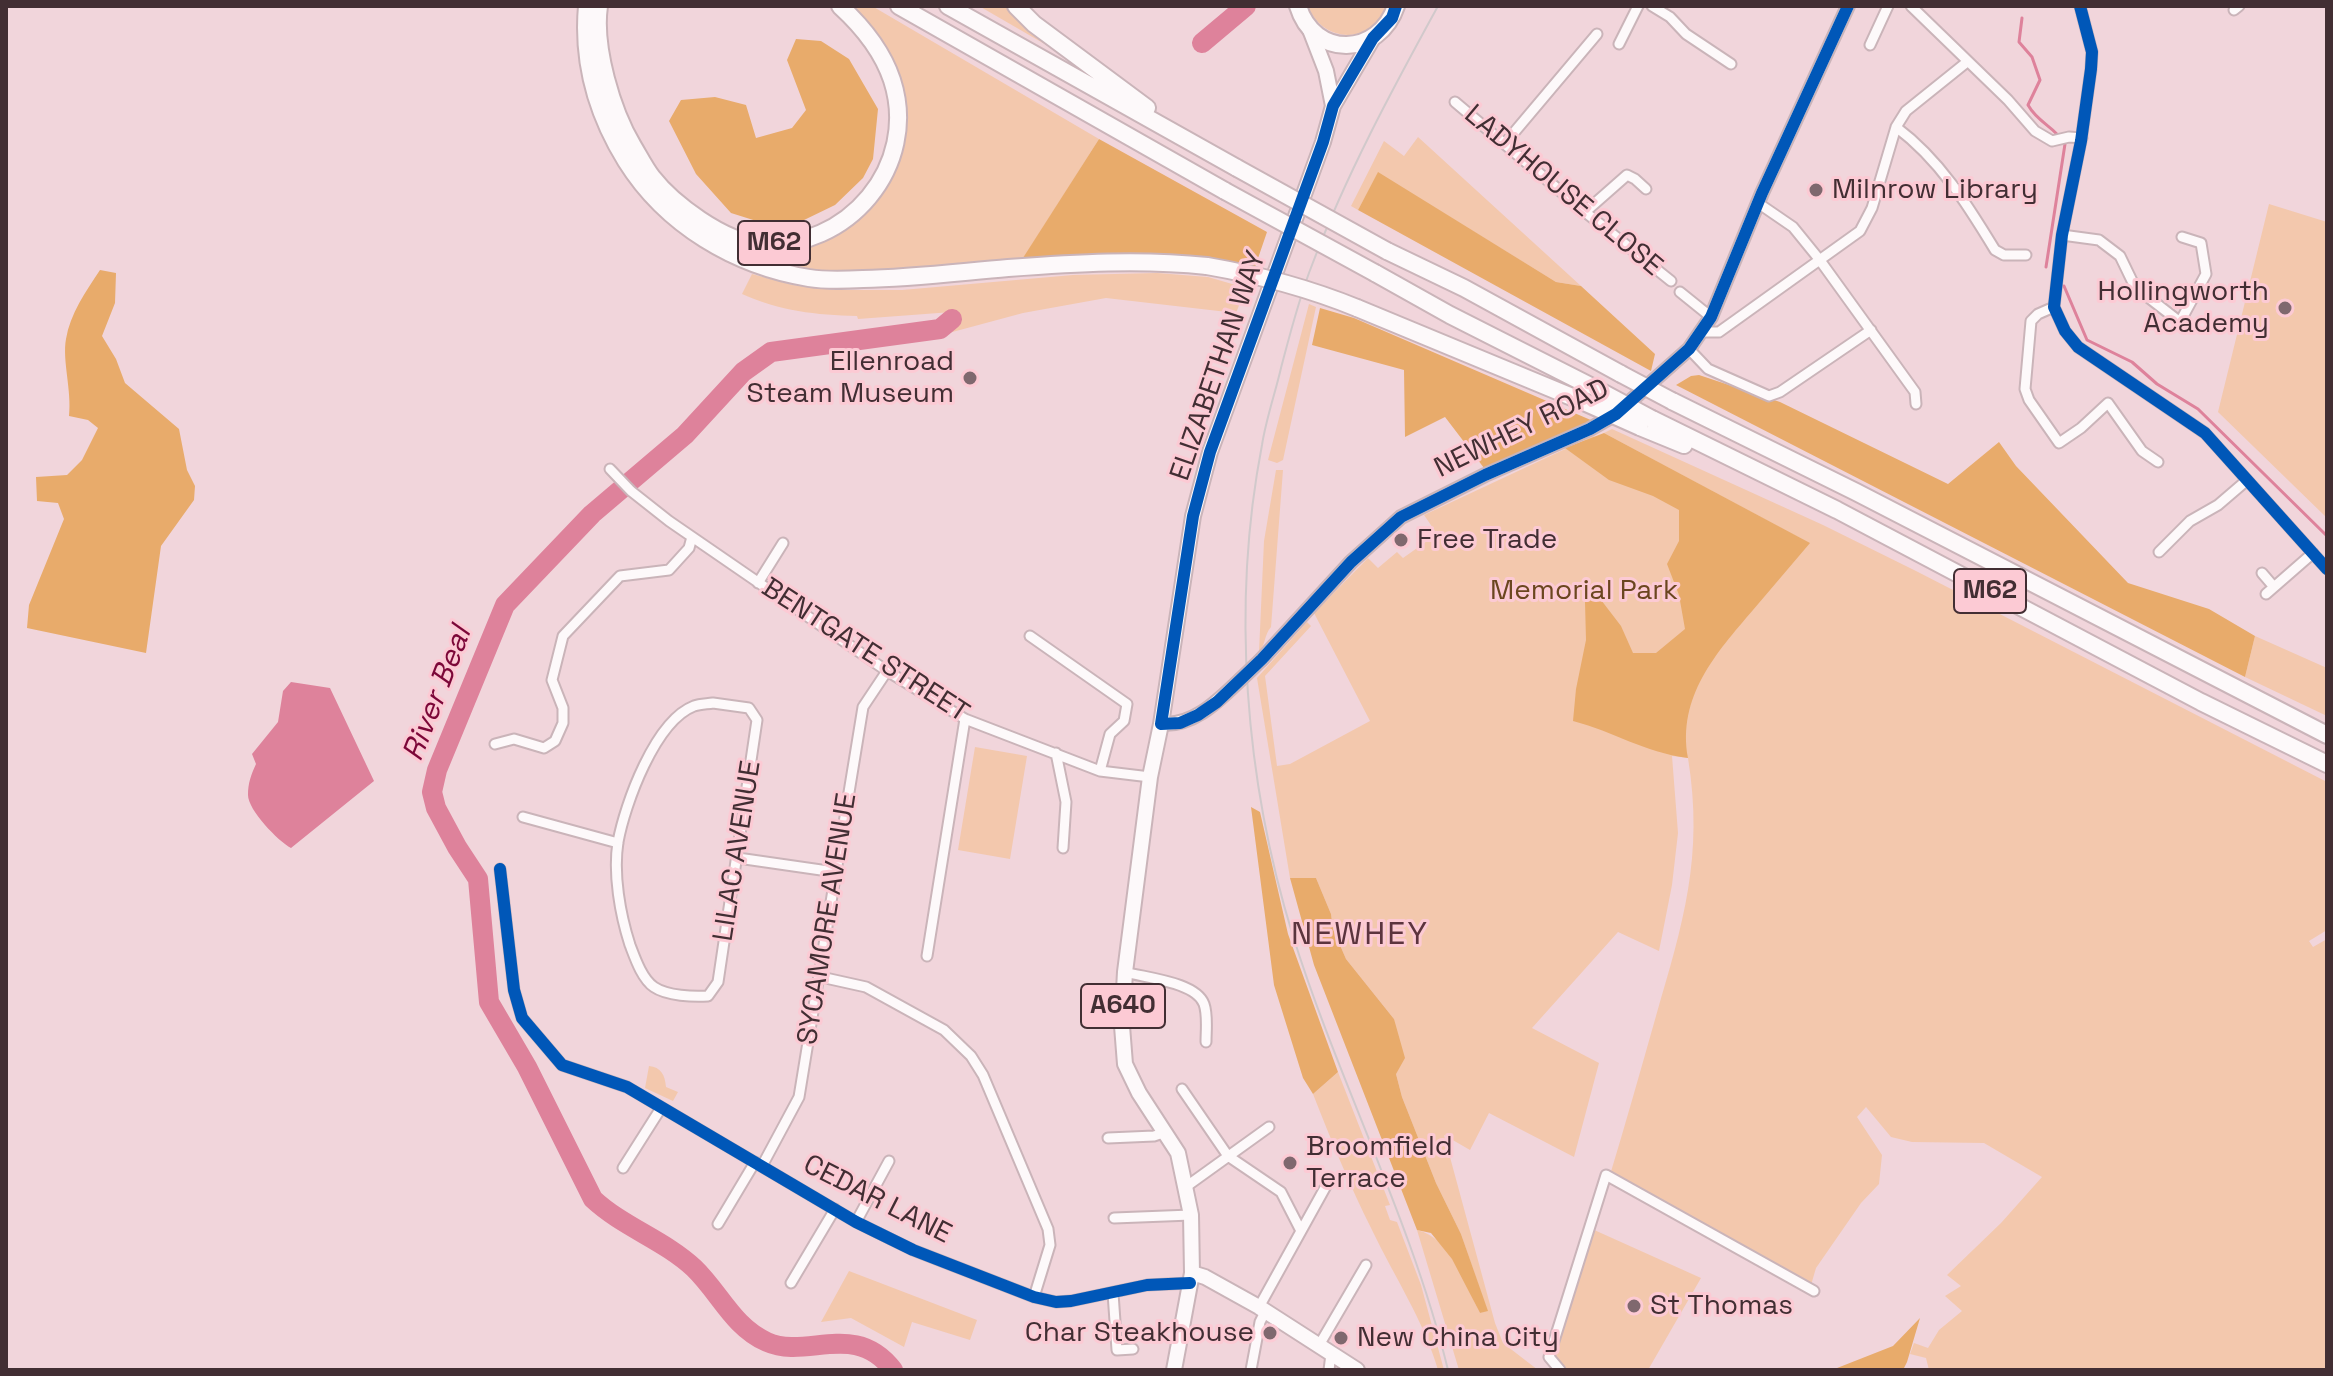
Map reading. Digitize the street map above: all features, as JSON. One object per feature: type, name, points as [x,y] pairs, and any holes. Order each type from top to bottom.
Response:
[{"type":"highway","name":"M62","points":[[587,6],[584,35],[594,88],[608,132],[637,179],[664,207],[695,234],[735,257],[808,278],[831,280],[907,279],[1118,261],[1207,266],[1258,275],[1325,295],[1584,402],[1646,423],[1837,510],[2201,702],[2327,764]]},
{"type":"highway","name":"M62","points":[[599,6],[605,76],[623,129],[653,178],[691,213],[731,236],[757,244],[810,238],[845,221],[870,198],[893,153],[898,112],[893,82],[878,48],[866,31],[840,6]]},
{"type":"highway","name":"M62","points":[[899,6],[1450,315],[1598,390],[1646,423]]},
{"type":"highway","name":"M62","points":[[948,6],[1387,251],[1464,288],[1672,401],[1870,499],[2327,735]]},
{"type":"highway","name":"M62","points":[[1016,6],[1079,60],[1215,157]]},
{"type":"highway","name":"A640","points":[[1298,6],[1309,27]]},
{"type":"highway","name":"A640","points":[[1373,38],[1384,29],[1396,6]]},
{"type":"highway","points":[[1309,27],[1319,37],[1332,43],[1346,45],[1373,38]]},
{"type":"main road","name":"ELIZABETHAN WAY","points":[[1309,27],[1326,71],[1333,106]]},
{"type":"main road","name":"ELIZABETHAN WAY","points":[[1161,724],[1193,516],[1210,452],[1323,142],[1333,106],[1373,38]]},
{"type":"main road","name":"A640","points":[[1161,724],[1150,777],[1125,972],[1122,1026],[1125,1064],[1134,1084],[1178,1153],[1191,1215],[1191,1278]]},
{"type":"main road","points":[[1174,1370],[1191,1278],[1217,1283],[1357,1370]]},
{"type":"street","points":[[1619,44],[1638,6]]},
{"type":"street","points":[[1652,6],[1670,17],[1686,34],[1731,64]]},
{"type":"street","name":"NEWHEY ROAD","points":[[1161,724],[1180,723],[1217,702],[1262,659],[1341,572],[1401,517],[1616,414],[1689,349],[1711,317],[1758,203],[1848,6]]},
{"type":"street","points":[[1870,45],[1888,6]]},
{"type":"street","points":[[1911,6],[2008,100],[2035,131],[2052,141],[2082,138]]},
{"type":"street","points":[[2080,6],[2092,52],[2090,86],[2062,235],[2054,307],[2065,331],[2078,347],[2205,433],[2327,569]]},
{"type":"street","points":[[1506,142],[1597,34]]},
{"type":"street","points":[[1703,332],[1719,332],[1860,231],[1872,208],[1896,127],[1906,111],[1967,62]]},
{"type":"street","name":"LADYHOUSE CLOSE","points":[[1455,102],[1671,281]]},
{"type":"street","points":[[1896,127],[1913,140],[1950,179],[1995,250],[2004,255],[2026,255]]},
{"type":"street","points":[[1585,212],[1627,175],[1646,189]]},
{"type":"street","points":[[1758,203],[1793,227],[1819,259],[1915,392],[1916,404]]},
{"type":"street","points":[[2062,235],[2099,240],[2120,256],[2135,287],[2190,329]]},
{"type":"street","points":[[2180,322],[2206,274],[2206,240],[2182,237]]},
{"type":"street","points":[[1680,292],[1711,317]]},
{"type":"street","points":[[2054,307],[2031,321],[2025,389],[2029,400],[2059,443],[2108,403],[2142,451],[2158,462]]},
{"type":"street","points":[[1689,349],[1708,369],[1769,396],[1780,392],[1871,330]]},
{"type":"street","name":"BENTGATE STREET","points":[[610,469],[631,491],[692,537],[887,671],[965,719],[1100,771],[1150,777]]},
{"type":"street","points":[[2159,552],[2190,521],[2218,505],[2246,481]]},
{"type":"street","points":[[495,744],[514,739],[544,748],[555,741],[563,723],[563,708],[552,680],[563,636],[620,576],[669,570],[689,548],[692,537]]},
{"type":"street","points":[[758,583],[783,543]]},
{"type":"street","points":[[2262,573],[2270,590],[2313,553]]},
{"type":"street","points":[[1030,636],[1127,704],[1124,721],[1110,734],[1100,771]]},
{"type":"street","name":"SYCAMORE AVENUE","points":[[718,1224],[799,1097],[863,707],[887,671]]},
{"type":"street","name":"LILAC AVENUE","points":[[713,703],[749,708],[757,720],[738,858],[718,982],[708,996],[690,998],[654,987],[636,963],[625,930],[617,875],[618,843],[634,784],[647,759],[676,720],[696,706],[713,703]]},
{"type":"street","points":[[927,956],[965,719]]},
{"type":"street","points":[[1056,753],[1066,802],[1063,848]]},
{"type":"street","points":[[523,817],[618,843]]},
{"type":"street","points":[[738,858],[835,872]]},
{"type":"street","name":"CEDAR LANE","points":[[500,869],[514,990],[522,1018],[562,1065],[627,1087],[856,1222],[913,1250],[1034,1297],[1063,1302],[1191,1278]]},
{"type":"street","points":[[1125,972],[1183,986],[1199,994],[1205,1006],[1206,1042]]},
{"type":"street","points":[[821,977],[866,987],[944,1030],[971,1056],[1005,1124],[1048,1229],[1050,1245],[1034,1297]]},
{"type":"street","points":[[1182,1089],[1228,1156],[1281,1192],[1301,1231]]},
{"type":"street","points":[[623,1168],[661,1108]]},
{"type":"street","points":[[1187,1186],[1269,1127]]},
{"type":"street","points":[[1108,1138],[1154,1136],[1166,1132]]},
{"type":"street","points":[[856,1222],[889,1161]]},
{"type":"street","points":[[1560,1370],[1549,1357],[1606,1175],[1814,1291]]},
{"type":"street","points":[[1251,1370],[1262,1310],[1326,1186]]},
{"type":"street","name":"CEDAR LANE","points":[[791,1283],[835,1209]]},
{"type":"street","points":[[1114,1218],[1191,1215]]},
{"type":"street","points":[[1329,1370],[1325,1351],[1366,1265]]},
{"type":"street","points":[[1113,1293],[1117,1350],[1133,1349]]},
{"type":"green space","points":[[846,6],[872,6],[1099,139],[1023,259],[914,271],[860,273],[806,268],[752,254],[754,248],[861,213],[903,109]]},
{"type":"green space","points":[[979,6],[1009,6],[1074,61]]},
{"type":"green space","points":[[1308,6],[1387,6],[1371,28],[1348,35],[1324,28]]},
{"type":"green space","points":[[1418,137],[1581,286],[1556,282],[1378,173],[1358,210],[1351,206],[1384,141],[1404,156]]},
{"type":"green space","name":"Hollingworth Academy","points":[[2269,204],[2327,222],[2327,518],[2218,412]]},
{"type":"green space","points":[[1157,273],[1208,277],[1246,288],[1236,313],[1106,298],[1023,313],[945,334],[956,323],[952,312],[858,319],[857,316],[784,308],[742,294],[752,274],[793,285],[835,290],[902,290],[1073,275]]},
{"type":"green space","points":[[1309,304],[1316,307],[1283,460],[1277,463],[1268,460]]},
{"type":"green space","name":"Memorial Park","points":[[1612,429],[1823,525],[2327,782],[2327,930],[2309,941],[2313,947],[2327,939],[2327,1370],[1929,1370],[1926,1358],[1910,1354],[1914,1343],[1928,1348],[1939,1330],[1962,1311],[1945,1296],[1961,1286],[1947,1275],[2001,1223],[2042,1177],[1984,1143],[1912,1142],[1891,1137],[1866,1107],[1857,1117],[1882,1155],[1879,1184],[1861,1203],[1816,1268],[1811,1285],[1610,1175],[1675,950],[1688,889],[1694,827],[1688,758],[1672,756],[1678,833],[1659,951],[1618,932],[1532,1028],[1599,1063],[1574,1157],[1489,1113],[1470,1150],[1444,1135],[1503,1343],[1538,1370],[1459,1370],[1417,1230],[1439,1242],[1455,1263],[1480,1313],[1487,1310],[1461,1234],[1436,1183],[1402,1097],[1396,1074],[1394,1019],[1346,959],[1316,878],[1290,878],[1257,678],[1307,622],[1311,626],[1265,676],[1277,766],[1290,764],[1370,721],[1314,613],[1368,558],[1378,568],[1397,552],[1403,558],[1437,534],[1424,515],[1593,436],[1809,543],[1604,433]]},
{"type":"green space","points":[[1276,470],[1283,470],[1271,627],[1259,652],[1264,541]]},
{"type":"green space","points":[[2255,636],[2327,668],[2327,716],[2245,677]]},
{"type":"green space","points":[[975,747],[1027,756],[1010,859],[958,850]]},
{"type":"green space","points":[[649,1066],[662,1072],[666,1087],[678,1092],[673,1101],[645,1088]]},
{"type":"green space","points":[[1338,1072],[1390,1205],[1385,1206],[1390,1220],[1397,1222],[1421,1285],[1444,1370],[1438,1370],[1417,1316],[1356,1197],[1313,1094]]},
{"type":"green space","points":[[1592,1229],[1701,1278],[1648,1370],[1563,1370],[1552,1354]]},
{"type":"green space","points":[[849,1271],[977,1320],[970,1340],[912,1322],[904,1347],[851,1318],[821,1322]]},
{"type":"shaded area","points":[[796,39],[821,41],[849,59],[878,109],[873,159],[863,178],[835,205],[802,221],[766,224],[731,213],[696,174],[669,121],[681,100],[715,97],[746,105],[756,138],[792,128],[806,110],[787,60]]},
{"type":"shaded area","points":[[1099,139],[1267,232],[1254,270],[1021,261]]},
{"type":"shaded area","points":[[1378,172],[1556,282],[1581,286],[1655,354],[1651,371],[1358,210]]},
{"type":"shaded area","points":[[100,270],[116,273],[115,303],[102,336],[116,359],[125,383],[179,429],[187,470],[195,486],[194,500],[161,546],[146,653],[27,628],[29,605],[64,519],[58,503],[37,501],[36,477],[67,475],[82,460],[98,428],[88,420],[69,416],[65,347],[75,312]]},
{"type":"shaded area","points":[[1320,308],[1354,318],[1593,421],[1484,468],[1445,417],[1405,437],[1404,370],[1312,345]]},
{"type":"shaded area","points":[[1699,375],[1780,402],[1948,484],[1999,442],[2016,466],[2128,583],[2209,609],[2255,636],[2245,677],[1676,385]]},
{"type":"shaded area","points":[[1604,433],[1810,543],[1726,643],[1702,677],[1688,715],[1688,758],[1657,751],[1573,721],[1586,640],[1585,602],[1598,596],[1621,626],[1633,653],[1656,653],[1685,629],[1679,595],[1667,564],[1679,541],[1679,510],[1653,496],[1609,480],[1565,448]]},
{"type":"shaded area","points":[[291,682],[330,688],[374,781],[291,848],[265,824],[253,809],[248,795],[256,764],[252,754],[278,722],[283,691]]},
{"type":"shaded area","points":[[1251,807],[1260,812],[1288,934],[1338,1072],[1313,1094],[1303,1078],[1274,985]]},
{"type":"shaded area","points":[[1290,878],[1316,878],[1346,959],[1394,1019],[1405,1058],[1396,1074],[1402,1097],[1436,1183],[1461,1234],[1488,1311],[1480,1313],[1452,1259],[1431,1233],[1417,1230],[1314,965]]},
{"type":"shaded area","points":[[1920,1318],[1903,1370],[1832,1370],[1893,1346]]},
{"type":"waterway","name":"River Beal","points":[[1202,43],[1246,6]]},
{"type":"waterway","points":[[2022,18],[2019,42],[2032,57],[2040,80],[2028,105],[2065,144],[2046,267]]},
{"type":"waterway","points":[[2064,286],[2087,340],[2132,362],[2157,384],[2198,409],[2327,536]]},
{"type":"waterway","name":"River Beal","points":[[893,1370],[878,1355],[863,1347],[847,1344],[782,1346],[755,1336],[736,1319],[694,1268],[593,1199],[527,1067],[489,1002],[478,879],[436,808],[432,792],[437,770],[505,605],[592,514],[685,435],[743,372],[771,352],[940,329],[952,319]]},
{"type":"tram line","points":[[1438,6],[1355,166],[1325,231],[1299,303],[1268,416],[1252,506],[1246,630],[1254,755],[1277,877],[1293,936],[1311,991],[1415,1260],[1448,1370]]},
{"type":"cycle path","points":[[1396,6],[1392,18],[1373,38],[1333,106],[1323,142],[1210,452],[1193,516],[1161,724],[1180,723],[1217,702],[1262,659],[1351,562],[1401,517],[1616,414],[1689,349],[1711,317],[1762,193],[1848,6]]},
{"type":"cycle path","points":[[2080,6],[2092,52],[2091,69],[2081,141],[2062,235],[2054,307],[2065,331],[2078,347],[2205,433],[2327,569]]},
{"type":"cycle path","points":[[500,869],[514,990],[522,1018],[562,1065],[627,1087],[856,1222],[913,1250],[1034,1297],[1056,1302],[1071,1301],[1147,1285],[1190,1283]]},
{"type":"place","name":"Milnrow Library","points":[[1816,190]]},
{"type":"place","name":"Hollingworth Academy","points":[[2285,308]]},
{"type":"place","name":"Ellenroad Steam Museum","points":[[970,378]]},
{"type":"place","name":"Free Trade","points":[[1401,540]]},
{"type":"place","name":"Broomfield Terrace","points":[[1290,1163]]},
{"type":"place","name":"St Thomas","points":[[1634,1306]]},
{"type":"place","name":"Char Steakhouse","points":[[1270,1333]]},
{"type":"place","name":"New China City","points":[[1341,1338]]},
{"type":"district","name":"NEWHEY","points":[[1360,935]]}]
